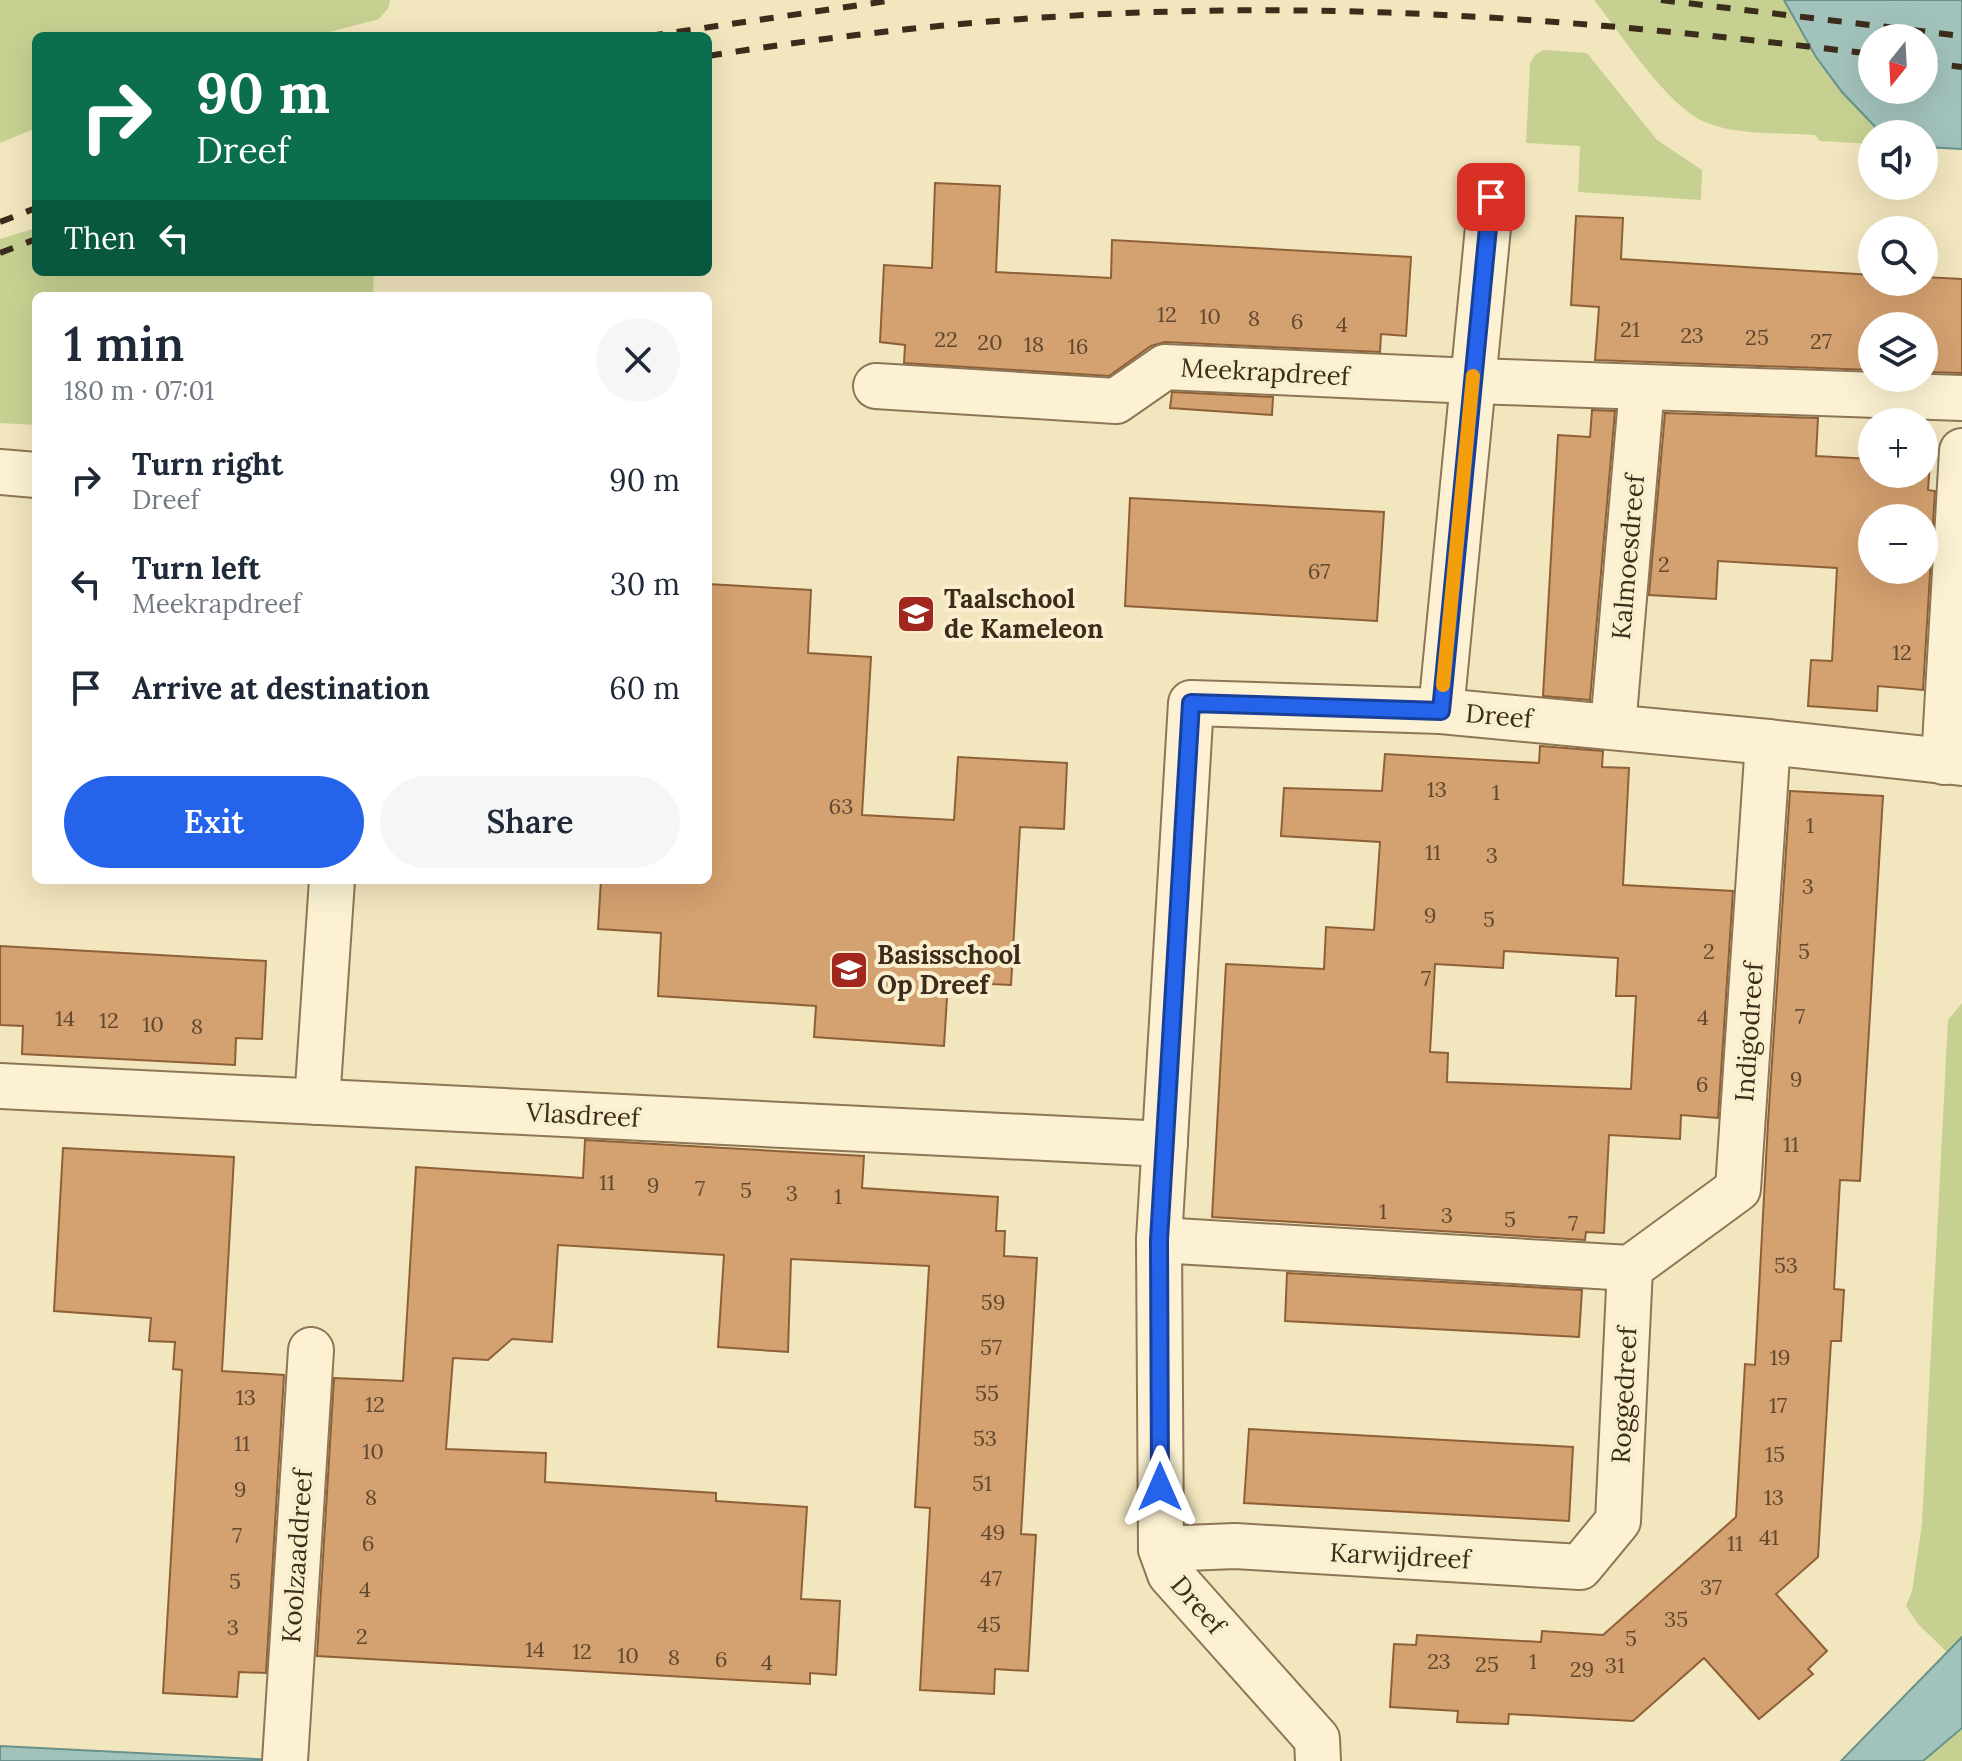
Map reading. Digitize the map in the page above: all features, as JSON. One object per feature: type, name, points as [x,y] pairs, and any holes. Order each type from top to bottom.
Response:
[{"type":"street","points":[[1441,711],[1491,197]]},
{"type":"street","name":"Meekrapdreef","points":[[876,386],[1116,401],[1165,367],[1473,381]]},
{"type":"street","points":[[1473,381],[1962,398]]},
{"type":"street","name":"Kalmoesdreef","points":[[1613,727],[1642,387]]},
{"type":"street","points":[[1953,763],[1962,451]]},
{"type":"street","points":[[0,472],[32,475]]},
{"type":"street","name":"Dreef","points":[[1318,1750],[1170,1574],[1161,1549],[1159,1240],[1191,703],[1441,711],[1953,763]]},
{"type":"street","name":"Indigodreef","points":[[1630,1268],[1738,1189],[1768,742]]},
{"type":"street","points":[[317,1102],[332,884]]},
{"type":"street","name":"Vlasdreef","points":[[0,1086],[1165,1144]]},
{"type":"street","points":[[1159,1240],[1630,1268]]},
{"type":"street","name":"Roggedreef","points":[[1618,1521],[1630,1268]]},
{"type":"street","name":"Koolzaaddreef","points":[[287,1748],[311,1350]]},
{"type":"street","name":"Karwijdreef","points":[[1161,1549],[1235,1546],[1580,1567],[1618,1521]]},
{"type":"green space","points":[[0,0],[390,0],[389,7],[379,19],[330,32],[32,32],[32,130],[0,143]]},
{"type":"green space","points":[[1594,0],[1784,0],[1816,57],[1842,92],[1869,120],[1858,120],[1858,143],[1820,141],[1815,135],[1745,131],[1717,126],[1705,122],[1675,101],[1631,50]]},
{"type":"green space","points":[[1544,50],[1587,53],[1657,140],[1702,170],[1701,200],[1578,192],[1580,146],[1526,143],[1530,64],[1535,55]]},
{"type":"green space","points":[[32,229],[32,276],[374,276],[373,292],[32,292],[32,425],[0,423],[0,239]]},
{"type":"green space","points":[[1962,1003],[1962,1638],[1949,1654],[1918,1624],[1906,1606],[1912,1591],[1922,1524],[1948,1020]]},
{"type":"green space","points":[[1962,1728],[1962,1761],[1923,1761],[1927,1757]]},
{"type":"water","points":[[1784,0],[1962,0],[1962,149],[1938,148],[1938,120],[1869,120],[1842,92],[1816,57]]},
{"type":"water","points":[[1962,1637],[1962,1728],[1923,1761],[1841,1761]]},
{"type":"water","points":[[0,1746],[293,1761],[0,1761]]},
{"type":"building","points":[[935,183],[1000,186],[996,272],[1111,278],[1112,240],[1411,257],[1406,336],[1381,334],[1380,352],[1165,342],[1151,346],[1109,376],[904,363],[905,345],[880,342],[884,265],[932,268]]},
{"type":"building","points":[[1576,216],[1623,218],[1621,259],[1858,274],[1858,296],[1938,296],[1938,278],[1962,279],[1962,373],[1938,372],[1938,312],[1858,312],[1858,369],[1595,360],[1599,307],[1571,305]]},
{"type":"building","points":[[1172,392],[1273,397],[1272,415],[1170,408]]},
{"type":"building","points":[[1592,410],[1615,411],[1590,700],[1543,696],[1558,435],[1590,437]]},
{"type":"building","points":[[1665,413],[1818,418],[1816,456],[1858,458],[1858,488],[1928,488],[1935,491],[1934,504],[1858,504],[1858,584],[1929,584],[1923,690],[1878,686],[1877,711],[1808,706],[1811,660],[1832,661],[1837,568],[1718,561],[1716,599],[1649,595]]},
{"type":"building","points":[[1130,498],[1384,512],[1377,621],[1125,606]]},
{"type":"building","points":[[712,584],[811,590],[808,653],[871,657],[862,815],[954,820],[958,757],[1067,763],[1064,829],[1020,827],[1011,985],[948,982],[944,1046],[814,1037],[816,1006],[658,996],[661,933],[598,929],[601,884],[712,884]]},
{"type":"building","points":[[1540,746],[1603,751],[1602,767],[1629,768],[1623,885],[1733,891],[1718,1118],[1681,1115],[1680,1139],[1609,1135],[1604,1233],[1586,1232],[1585,1240],[1212,1217],[1226,964],[1324,969],[1326,927],[1374,930],[1380,842],[1281,836],[1284,788],[1382,791],[1385,754],[1539,763]],"holes":[[[1504,951],[1618,958],[1616,996],[1636,996],[1631,1089],[1447,1082],[1448,1053],[1430,1052],[1435,964],[1503,968]]]},
{"type":"building","points":[[1790,791],[1883,796],[1860,1181],[1840,1180],[1834,1289],[1844,1290],[1841,1341],[1831,1341],[1818,1557],[1776,1594],[1827,1651],[1808,1669],[1813,1674],[1759,1719],[1704,1658],[1633,1721],[1509,1714],[1508,1724],[1457,1722],[1458,1711],[1390,1707],[1394,1644],[1416,1645],[1417,1635],[1541,1642],[1542,1631],[1603,1635],[1736,1517],[1745,1364],[1755,1365]]},
{"type":"building","points":[[0,946],[266,961],[262,1039],[236,1038],[235,1065],[22,1054],[23,1026],[0,1025]]},
{"type":"building","points":[[585,1140],[864,1156],[862,1188],[998,1197],[996,1231],[1005,1231],[1004,1256],[1037,1258],[1021,1534],[1036,1535],[1028,1671],[995,1669],[994,1694],[920,1690],[930,1508],[915,1507],[929,1266],[791,1259],[788,1352],[718,1347],[724,1255],[558,1245],[552,1342],[512,1339],[488,1360],[453,1358],[446,1449],[546,1453],[545,1482],[716,1493],[716,1501],[807,1507],[801,1599],[840,1601],[836,1675],[810,1673],[810,1684],[317,1656],[334,1378],[403,1381],[416,1167],[583,1178]]},
{"type":"building","points":[[63,1148],[234,1157],[222,1371],[284,1375],[266,1673],[239,1672],[237,1697],[163,1693],[182,1370],[173,1369],[175,1342],[149,1341],[151,1318],[54,1311]]},
{"type":"building","points":[[1287,1273],[1582,1290],[1579,1337],[1285,1321]]},
{"type":"building","points":[[1249,1429],[1573,1447],[1569,1521],[1244,1503]]},
{"type":"railway","points":[[676,32],[894,0]]},
{"type":"railway","points":[[1661,0],[1962,36]]},
{"type":"railway","points":[[712,55],[829,38],[1012,20],[1135,13],[1281,10],[1535,20],[1858,52]]},
{"type":"railway","points":[[1938,64],[1962,67]]},
{"type":"railway","points":[[0,222],[32,210]]},
{"type":"railway","points":[[0,253],[32,241]]},
{"type":"slow traffic","points":[[1443,685],[1473,376]]},
{"type":"place","name":"Taalschool de Kameleon","points":[[916,614]]},
{"type":"place","name":"Basisschool Op Dreef","points":[[849,970]]},
{"type":"route","points":[[1160,1487],[1159,1240],[1191,703],[1441,711],[1491,197]]}]
